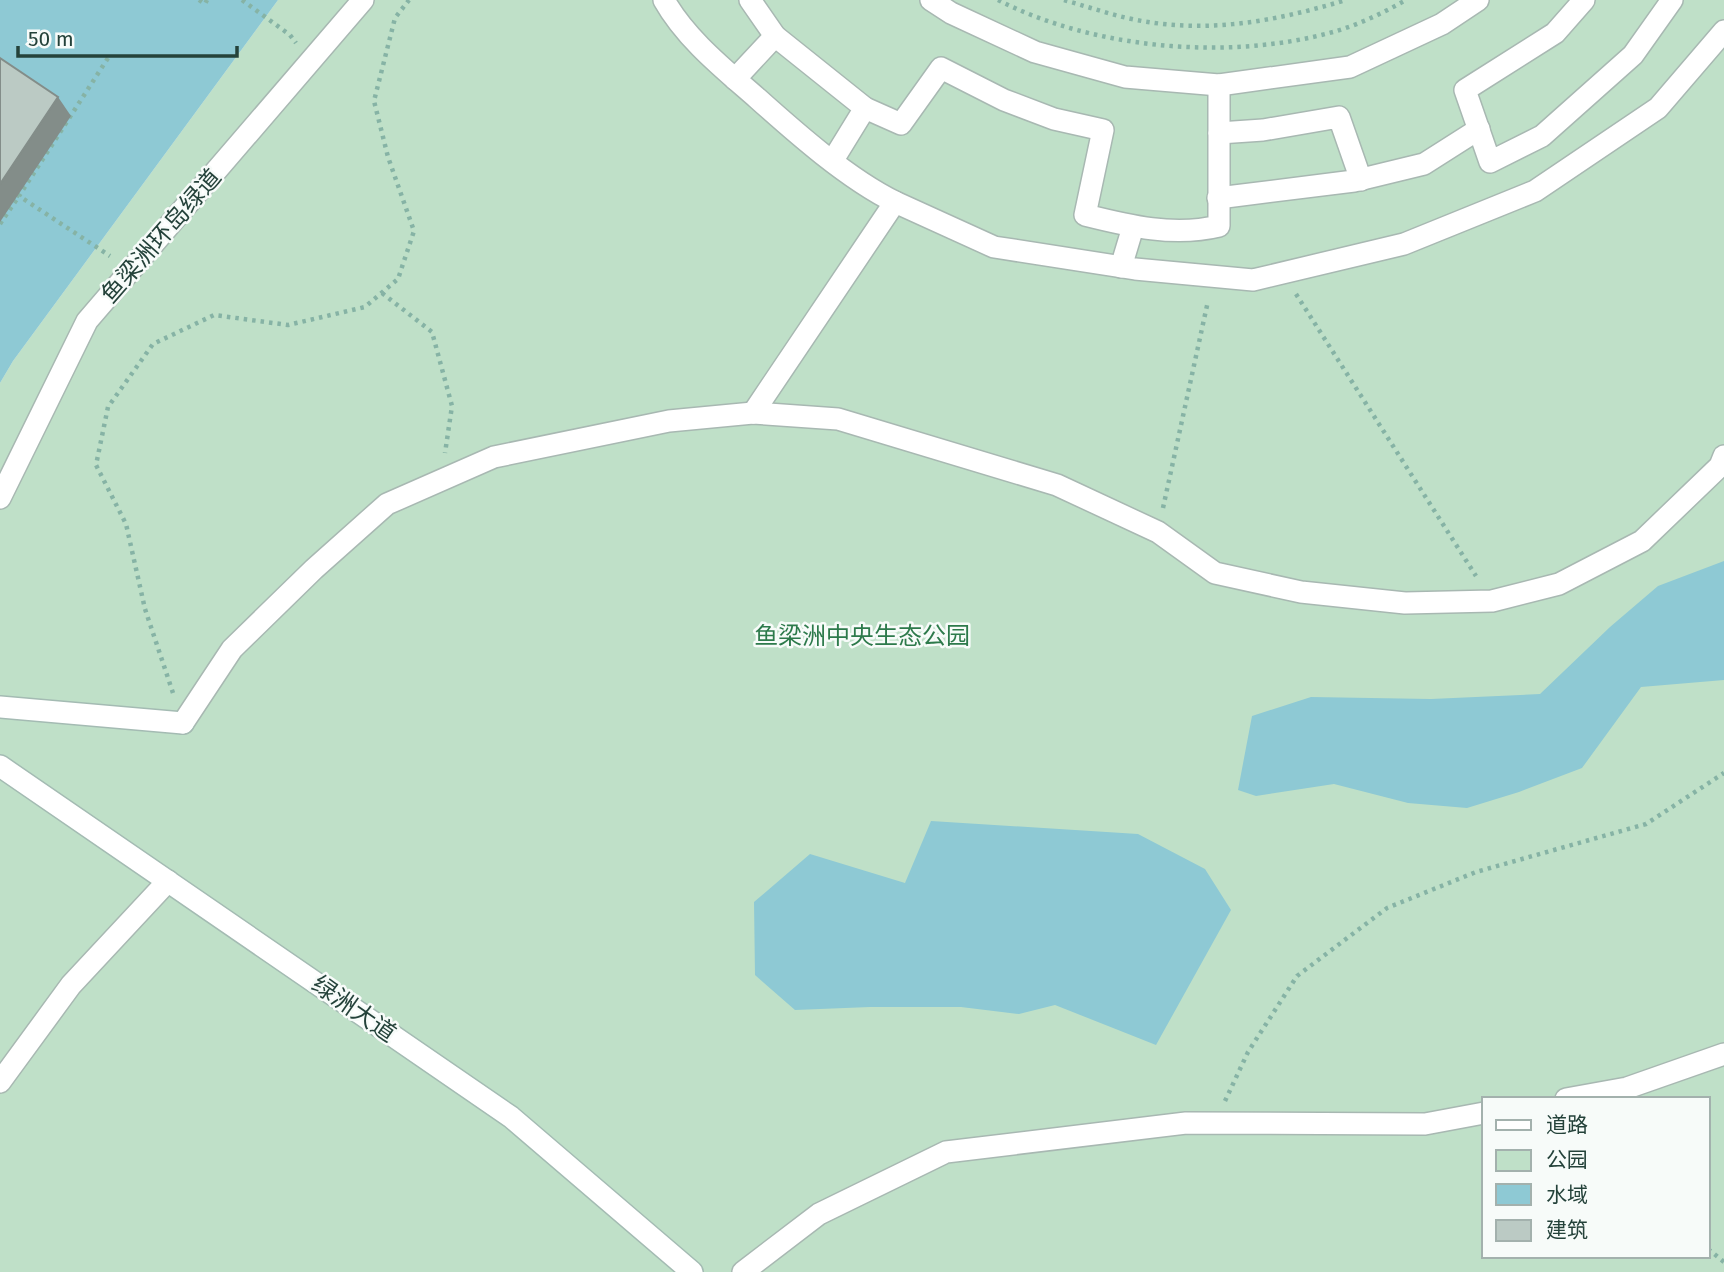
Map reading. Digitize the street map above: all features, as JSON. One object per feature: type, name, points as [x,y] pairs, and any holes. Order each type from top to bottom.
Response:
[{"type":"street","name":"鱼梁洲环岛绿道","points":[[0,498],[87,321],[363,0]]},
{"type":"street","points":[[664,0],[672,14],[715,61],[801,138],[895,202],[994,247],[1121,267],[1253,280],[1404,244],[1535,191],[1658,108],[1724,31]]},
{"type":"street","points":[[750,0],[775,36],[865,108],[901,124],[941,68],[1017,105],[1054,119],[1103,130],[1084,215],[1133,227],[1194,232],[1219,226],[1219,85]]},
{"type":"street","points":[[932,0],[951,13],[1035,52],[1125,77],[1219,85],[1350,67],[1442,24],[1478,0]]},
{"type":"street","points":[[1584,0],[1555,33],[1465,90],[1490,162],[1542,136],[1633,55],[1672,0]]},
{"type":"street","points":[[735,79],[775,36]]},
{"type":"street","points":[[832,160],[865,108]]},
{"type":"street","points":[[1219,133],[1262,130],[1339,117],[1361,180]]},
{"type":"street","points":[[1218,198],[1361,180],[1424,164],[1479,130]]},
{"type":"street","points":[[753,413],[895,202]]},
{"type":"street","points":[[1121,267],[1133,227]]},
{"type":"street","points":[[0,707],[183,723],[232,649],[314,569],[387,504],[494,457],[669,421],[753,413],[838,419],[1057,485],[1158,533],[1215,573],[1301,592],[1405,603],[1492,601],[1559,584],[1642,541],[1720,466],[1724,456]]},
{"type":"street","name":"绿洲大道","points":[[0,766],[510,1117],[685,1270]]},
{"type":"street","points":[[0,1082],[71,985],[168,881]]},
{"type":"street","points":[[1577,1097],[1627,1088],[1724,1054]]},
{"type":"street","points":[[743,1272],[819,1214],[946,1152],[1186,1123],[1425,1124],[1482,1113]]},
{"type":"path","points":[[199,0],[205,4],[207,0]]},
{"type":"path","points":[[242,0],[290,35],[310,62]]},
{"type":"path","points":[[183,723],[145,609],[126,524],[96,465],[108,407],[153,344],[214,315],[288,325],[365,307],[398,279],[414,231],[388,157],[374,102],[395,18],[409,0]]},
{"type":"path","points":[[998,0],[1042,19],[1121,40],[1164,45],[1227,46],[1273,43],[1334,32],[1383,13],[1406,0]]},
{"type":"path","points":[[1064,0],[1128,18],[1175,25],[1215,26],[1267,21],[1346,0]]},
{"type":"path","points":[[0,224],[108,58]]},
{"type":"path","points":[[19,196],[131,270]]},
{"type":"path","points":[[1282,273],[1492,601]]},
{"type":"path","points":[[1158,533],[1213,276]]},
{"type":"path","points":[[382,293],[432,332],[452,406],[441,481]]},
{"type":"path","points":[[1214,1123],[1248,1052],[1297,976],[1387,908],[1476,872],[1646,824],[1724,773]]},
{"type":"path","points":[[1710,1251],[1724,1262]]},
{"type":"green space","name":"鱼梁洲中央生态公园","points":[[278,0],[1724,0],[1724,1272],[0,1272],[0,383],[13,361]]},
{"type":"water","points":[[0,0],[278,0],[13,361],[0,383]]},
{"type":"water","points":[[1724,561],[1724,680],[1641,687],[1582,768],[1467,808],[1408,803],[1334,784],[1256,796],[1238,790],[1252,716],[1311,697],[1431,699],[1540,694],[1610,627],[1658,586]]},
{"type":"water","points":[[931,821],[1138,834],[1205,869],[1231,910],[1156,1045],[1055,1005],[1019,1014],[961,1007],[795,1010],[755,975],[754,902],[810,854],[905,883]]},
{"type":"building","points":[[0,58],[58,97],[0,184]]}]
